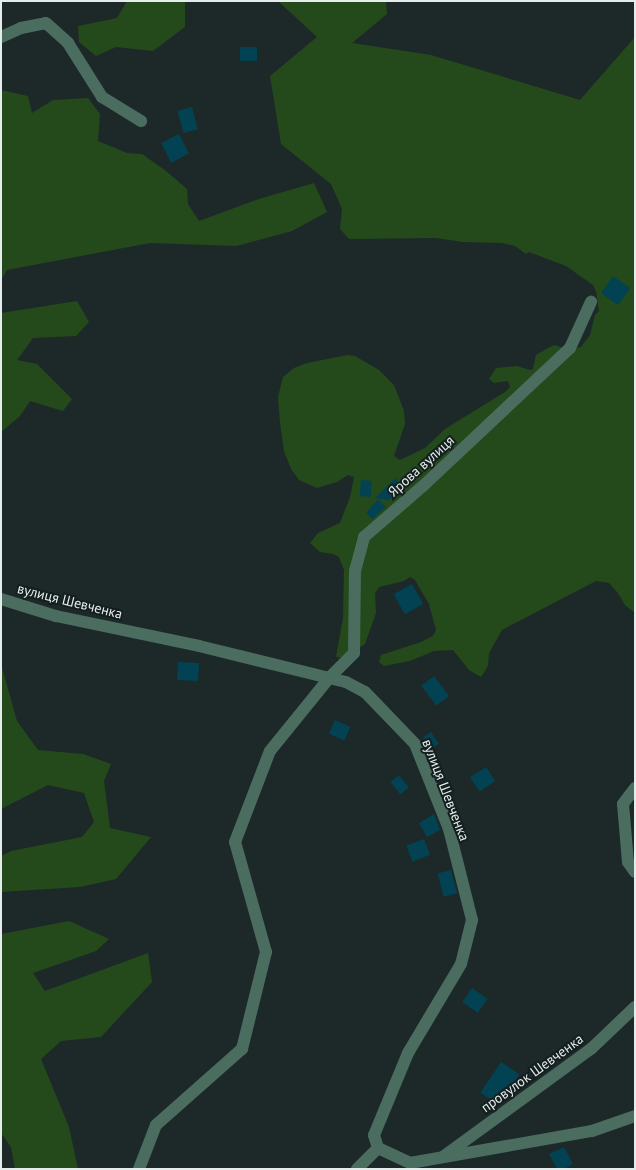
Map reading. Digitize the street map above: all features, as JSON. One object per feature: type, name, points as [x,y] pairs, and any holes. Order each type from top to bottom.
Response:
[{"type":"street","points":[[1,37],[21,28],[46,23],[68,42],[102,97],[142,122]]},
{"type":"street","name":"Ярова вулиця","points":[[139,1169],[156,1125],[242,1049],[266,952],[235,842],[270,750],[330,677],[354,653],[355,571],[364,537],[424,485],[570,348],[591,302]]},
{"type":"street","name":"вулиця Шевченка","points":[[1,599],[56,616],[199,646],[346,682],[365,692],[415,744],[449,829],[472,920],[461,964],[408,1053],[374,1135],[378,1148]]},
{"type":"street","points":[[635,788],[623,804],[628,862],[635,872]]},
{"type":"street","name":"провулок Шевченка","points":[[441,1158],[591,1049],[635,1006]]},
{"type":"street","name":"провулок Шевченка","points":[[378,1148],[410,1163],[592,1131],[635,1116]]},
{"type":"street","points":[[357,1169],[378,1148]]},
{"type":"green space","points":[[127,1],[185,1],[185,27],[153,51],[116,47],[96,56],[79,42],[78,26],[117,18]]},
{"type":"green space","points":[[278,1],[386,1],[387,14],[352,43],[431,55],[580,100],[635,37],[635,613],[625,605],[609,583],[596,581],[502,630],[489,653],[488,666],[481,677],[469,670],[453,650],[434,651],[410,661],[384,666],[379,662],[381,655],[421,642],[433,636],[436,630],[429,604],[415,580],[410,577],[404,581],[379,587],[375,593],[376,613],[365,644],[343,658],[336,657],[343,618],[344,570],[339,557],[320,552],[310,543],[318,533],[340,523],[350,497],[354,477],[348,475],[337,482],[317,488],[299,480],[291,469],[284,451],[280,423],[278,397],[283,377],[294,368],[307,363],[348,355],[355,356],[379,370],[394,385],[404,411],[405,424],[394,456],[400,460],[425,448],[445,429],[505,392],[510,387],[508,381],[494,383],[489,379],[496,368],[517,366],[530,370],[533,369],[536,355],[548,348],[555,345],[568,350],[581,347],[590,335],[595,315],[599,311],[596,291],[593,285],[566,266],[529,252],[526,254],[515,246],[502,243],[463,242],[436,238],[349,239],[340,229],[342,209],[331,184],[281,144],[270,76],[317,37]]},
{"type":"green space","points":[[1,90],[28,96],[32,113],[53,100],[88,98],[100,114],[98,141],[127,153],[142,154],[166,171],[187,189],[188,204],[199,221],[259,199],[314,183],[327,212],[292,231],[236,246],[150,243],[7,270],[1,280]]},
{"type":"green space","points":[[77,301],[89,322],[76,336],[33,338],[17,360],[37,364],[72,399],[63,411],[30,401],[20,416],[1,432],[1,313]]},
{"type":"green space","points":[[1,664],[17,721],[38,750],[83,754],[111,764],[104,781],[110,828],[151,837],[116,879],[80,887],[1,892],[1,856],[11,851],[82,837],[94,822],[84,793],[48,785],[1,809]]},
{"type":"green space","points":[[69,921],[109,939],[96,951],[33,973],[45,991],[148,953],[152,982],[101,1037],[61,1041],[41,1059],[69,1127],[78,1169],[15,1169],[11,1147],[1,1133],[1,934]]},
{"type":"building","points":[[240,47],[257,47],[257,61],[240,61]]},
{"type":"building","points":[[192,107],[198,129],[183,133],[178,111]]},
{"type":"building","points":[[179,134],[189,154],[171,163],[161,143]]},
{"type":"building","points":[[613,276],[630,288],[618,305],[601,293]]},
{"type":"building","points":[[395,478],[403,486],[389,500],[375,498]]},
{"type":"building","points":[[361,480],[372,481],[371,497],[360,496]]},
{"type":"building","points":[[378,499],[386,507],[372,519],[366,513]]},
{"type":"building","points":[[412,584],[423,604],[405,614],[394,594]]},
{"type":"building","points":[[178,662],[199,663],[198,681],[177,680]]},
{"type":"building","points":[[434,676],[449,696],[436,706],[421,686]]},
{"type":"building","points":[[335,720],[351,727],[344,741],[329,734]]},
{"type":"building","points":[[431,732],[439,744],[431,749],[423,738]]},
{"type":"building","points":[[486,767],[495,781],[479,792],[470,777]]},
{"type":"building","points":[[399,775],[409,788],[400,794],[390,782]]},
{"type":"building","points":[[434,814],[440,830],[427,837],[419,823]]},
{"type":"building","points":[[424,839],[430,855],[412,862],[406,846]]},
{"type":"building","points":[[451,870],[457,893],[444,897],[437,874]]},
{"type":"building","points":[[472,988],[488,999],[478,1013],[462,1002]]},
{"type":"building","points":[[501,1062],[519,1074],[499,1105],[480,1093]]},
{"type":"building","points":[[564,1147],[573,1164],[564,1169],[557,1169],[549,1154]]}]
